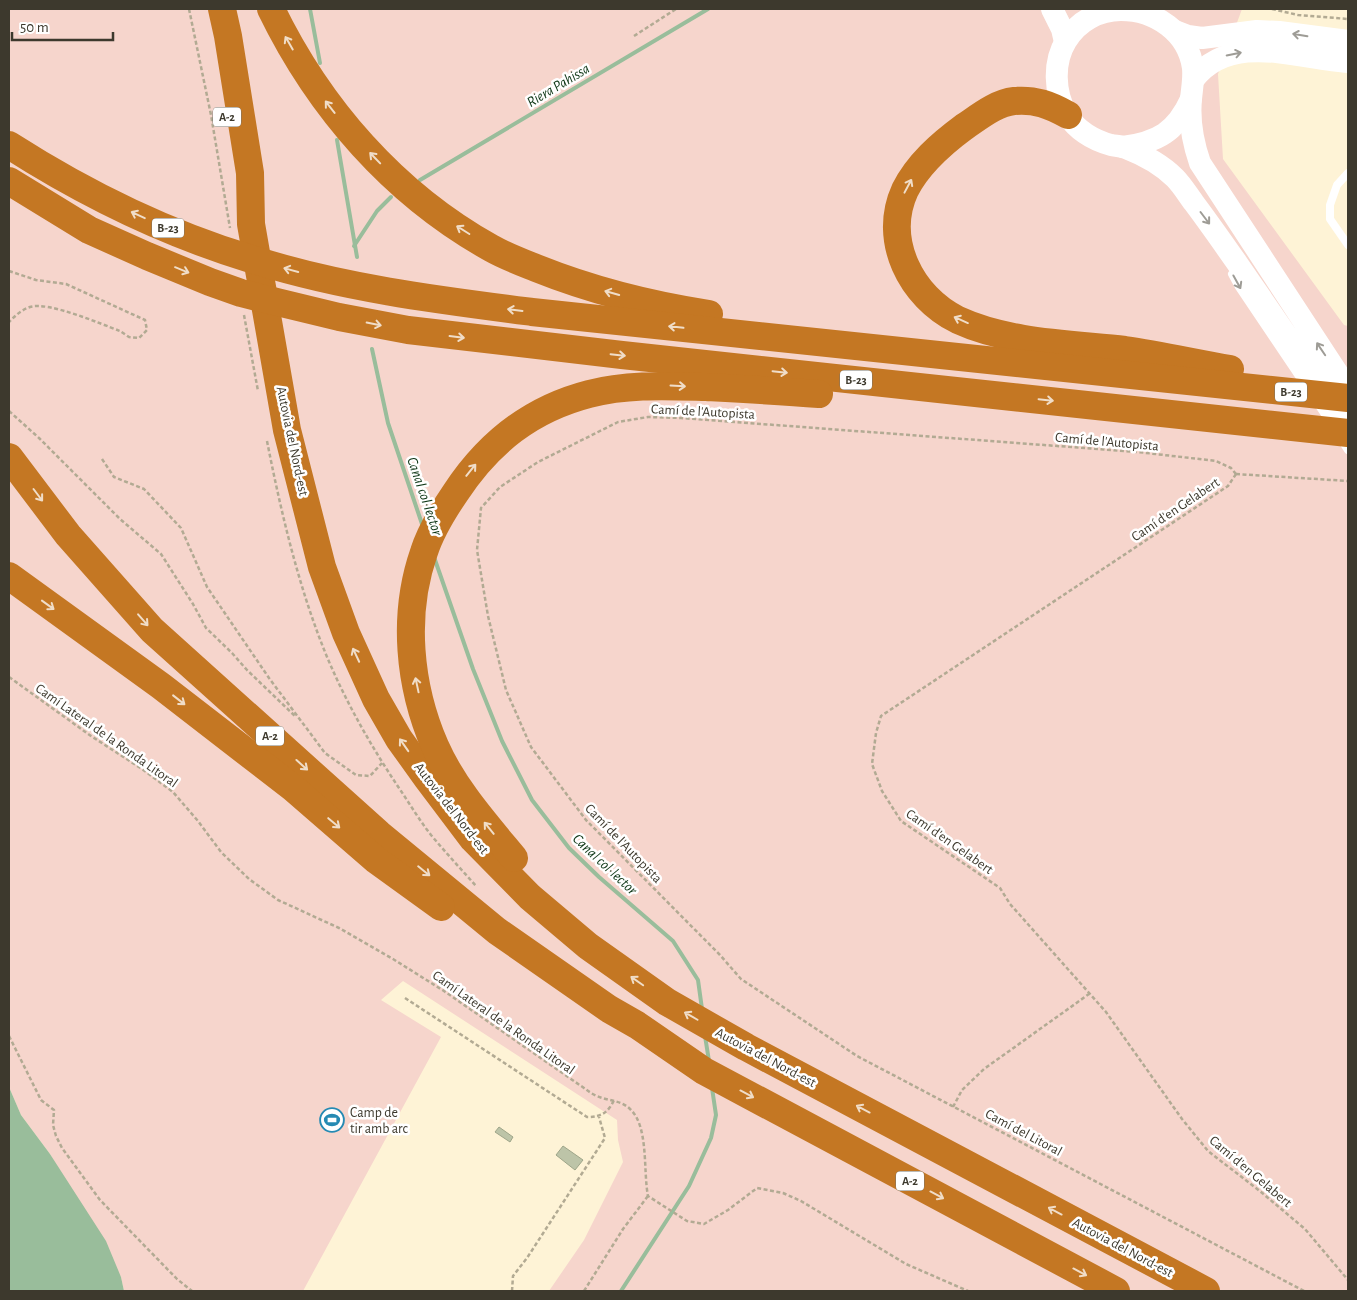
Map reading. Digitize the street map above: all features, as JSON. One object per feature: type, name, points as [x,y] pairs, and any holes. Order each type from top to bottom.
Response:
[{"type":"highway","name":"A-2","points":[[208,9],[235,171],[251,224]]},
{"type":"highway","name":"Autovia del Nord-est","points":[[222,9],[250,173],[251,224],[279,373],[287,430],[322,567],[346,634],[376,699],[399,739],[473,839],[530,897],[588,946],[667,1002],[746,1047],[1206,1291]]},
{"type":"highway","points":[[271,9],[308,77],[354,136],[395,179],[417,198],[492,248],[519,261],[583,285],[664,306],[707,314],[975,345],[1128,360],[1232,378],[1274,373],[1348,384]]},
{"type":"highway","points":[[1068,116],[1040,102],[1012,101],[997,107],[974,121],[929,157],[914,175],[905,190],[898,217],[900,251],[914,283],[931,303],[945,312],[982,329],[1023,338],[1128,351],[1232,378]]},
{"type":"highway","name":"B-23","points":[[9,146],[95,195],[145,219],[251,259],[338,282],[407,295],[541,313],[1232,378],[1348,398]]},
{"type":"highway","name":"B-23","points":[[9,182],[89,230],[210,282],[241,293],[339,317],[408,330],[1348,433]]},
{"type":"highway","points":[[9,197],[48,216],[89,230]]},
{"type":"highway","points":[[588,946],[474,809],[446,769],[435,746],[420,699],[411,651],[411,614],[416,582],[424,551],[444,510],[471,470],[498,441],[513,428],[532,417],[566,402],[605,390],[622,387],[656,385],[886,397],[1005,395]]},
{"type":"highway","name":"A-2","points":[[9,457],[68,535],[152,630],[379,834],[497,931],[609,1009],[630,1029],[704,1071],[1116,1291]]},
{"type":"highway","points":[[9,576],[161,686],[293,788],[376,860],[492,945],[630,1029]]},
{"type":"main road","points":[[1052,9],[1062,29],[1065,42]]},
{"type":"main road","points":[[1348,41],[1257,31],[1202,38],[1188,36],[1175,31],[1161,20],[1145,13],[1096,10],[1065,42],[1058,65],[1057,78],[1060,98],[1068,116],[1080,129],[1094,139],[1144,155],[1176,179],[1219,237],[1348,426]]},
{"type":"main road","points":[[1175,31],[1189,53],[1193,66],[1194,144],[1200,164],[1348,389]]},
{"type":"main road","points":[[1123,147],[1144,144],[1157,139],[1170,130],[1183,115],[1200,71],[1217,59],[1227,55],[1248,52],[1276,52],[1348,62]]},
{"type":"lane","points":[[1348,173],[1337,185],[1330,205],[1330,219],[1348,245]]},
{"type":"lane","points":[[1219,237],[1230,270],[1239,288],[1348,450]]},
{"type":"path","points":[[189,9],[211,115],[225,198]]},
{"type":"path","points":[[634,36],[676,9]]},
{"type":"path","points":[[1272,9],[1298,15],[1348,19]]},
{"type":"path","points":[[9,271],[36,280],[66,284],[145,320],[148,330],[138,338],[129,337],[120,331],[55,308],[32,306],[16,314],[9,322]]},
{"type":"path","points":[[9,411],[39,438],[120,519],[161,554],[206,628],[303,723]]},
{"type":"path","name":"Camí de l'Autopista","points":[[742,979],[586,820],[531,747],[506,690],[488,616],[477,550],[481,508],[500,487],[538,462],[618,422],[648,417],[941,436],[1138,452],[1216,461],[1231,468],[1236,474]]},
{"type":"path","points":[[102,459],[114,477],[144,488],[181,528],[207,587],[269,678],[326,753],[356,775],[370,776],[382,763]]},
{"type":"path","points":[[1236,474],[1348,481]]},
{"type":"path","name":"Camí d'en Gelabert","points":[[1236,474],[1228,486],[881,716],[876,733],[872,764],[882,791],[901,821],[1000,888],[1010,904],[1106,1012],[1182,1119],[1208,1151],[1261,1192],[1305,1230],[1348,1280]]},
{"type":"path","name":"Camí Lateral de la Ronda Litoral","points":[[9,677],[173,792],[221,852],[249,879],[278,900],[339,928],[393,958],[598,1097],[614,1100],[630,1109],[640,1123],[644,1143],[645,1180],[648,1196]]},
{"type":"path","name":"Camí del Litoral","points":[[742,979],[858,1056],[1304,1291]]},
{"type":"path","points":[[954,1107],[962,1090],[984,1069],[1090,993]]},
{"type":"path","points":[[405,998],[587,1117],[599,1117],[609,1109],[614,1100]]},
{"type":"path","points":[[9,1036],[41,1100],[54,1110],[53,1125],[56,1136],[100,1200],[177,1279],[192,1291]]},
{"type":"path","points":[[512,1291],[513,1276],[527,1258],[606,1138],[599,1117]]},
{"type":"path","points":[[584,1291],[623,1229],[648,1196],[687,1221],[704,1224],[728,1210],[757,1188],[783,1193],[801,1201],[906,1264],[968,1291]]},
{"type":"shaded area","points":[[9,9],[1242,9],[1218,74],[1223,159],[1344,325],[1348,326],[1348,1291],[549,1291],[584,1240],[623,1162],[618,1140],[617,1120],[403,981],[381,1000],[441,1037],[303,1291],[124,1291],[121,1277],[50,1154],[21,1115],[9,1087]]},
{"type":"shaded area","points":[[9,1087],[21,1115],[50,1154],[106,1241],[121,1277],[124,1291],[9,1291]]},
{"type":"building","points":[[499,1127],[513,1137],[510,1142],[495,1132]]},
{"type":"building","points":[[563,1146],[583,1160],[575,1170],[556,1155]]},
{"type":"waterway","name":"Canal col·lector","points":[[310,9],[320,63]]},
{"type":"waterway","name":"Riera Pahissa","points":[[420,180],[708,9]]},
{"type":"waterway","name":"Canal col·lector","points":[[337,140],[357,257]]},
{"type":"waterway","name":"Riera Pahissa","points":[[354,246],[377,211],[391,197]]},
{"type":"waterway","name":"Canal col·lector","points":[[372,349],[388,423],[423,527]]},
{"type":"waterway","name":"Canal col·lector","points":[[434,557],[473,669],[502,741],[532,800],[569,848],[599,877],[673,941],[698,980],[702,1009]]},
{"type":"waterway","name":"Canal col·lector","points":[[705,1036],[709,1061]]},
{"type":"waterway","name":"Canal col·lector","points":[[621,1291],[689,1186],[711,1138],[716,1115],[712,1088]]},
{"type":"place","name":"Camp de tir amb arc","points":[[332,1120]]}]
